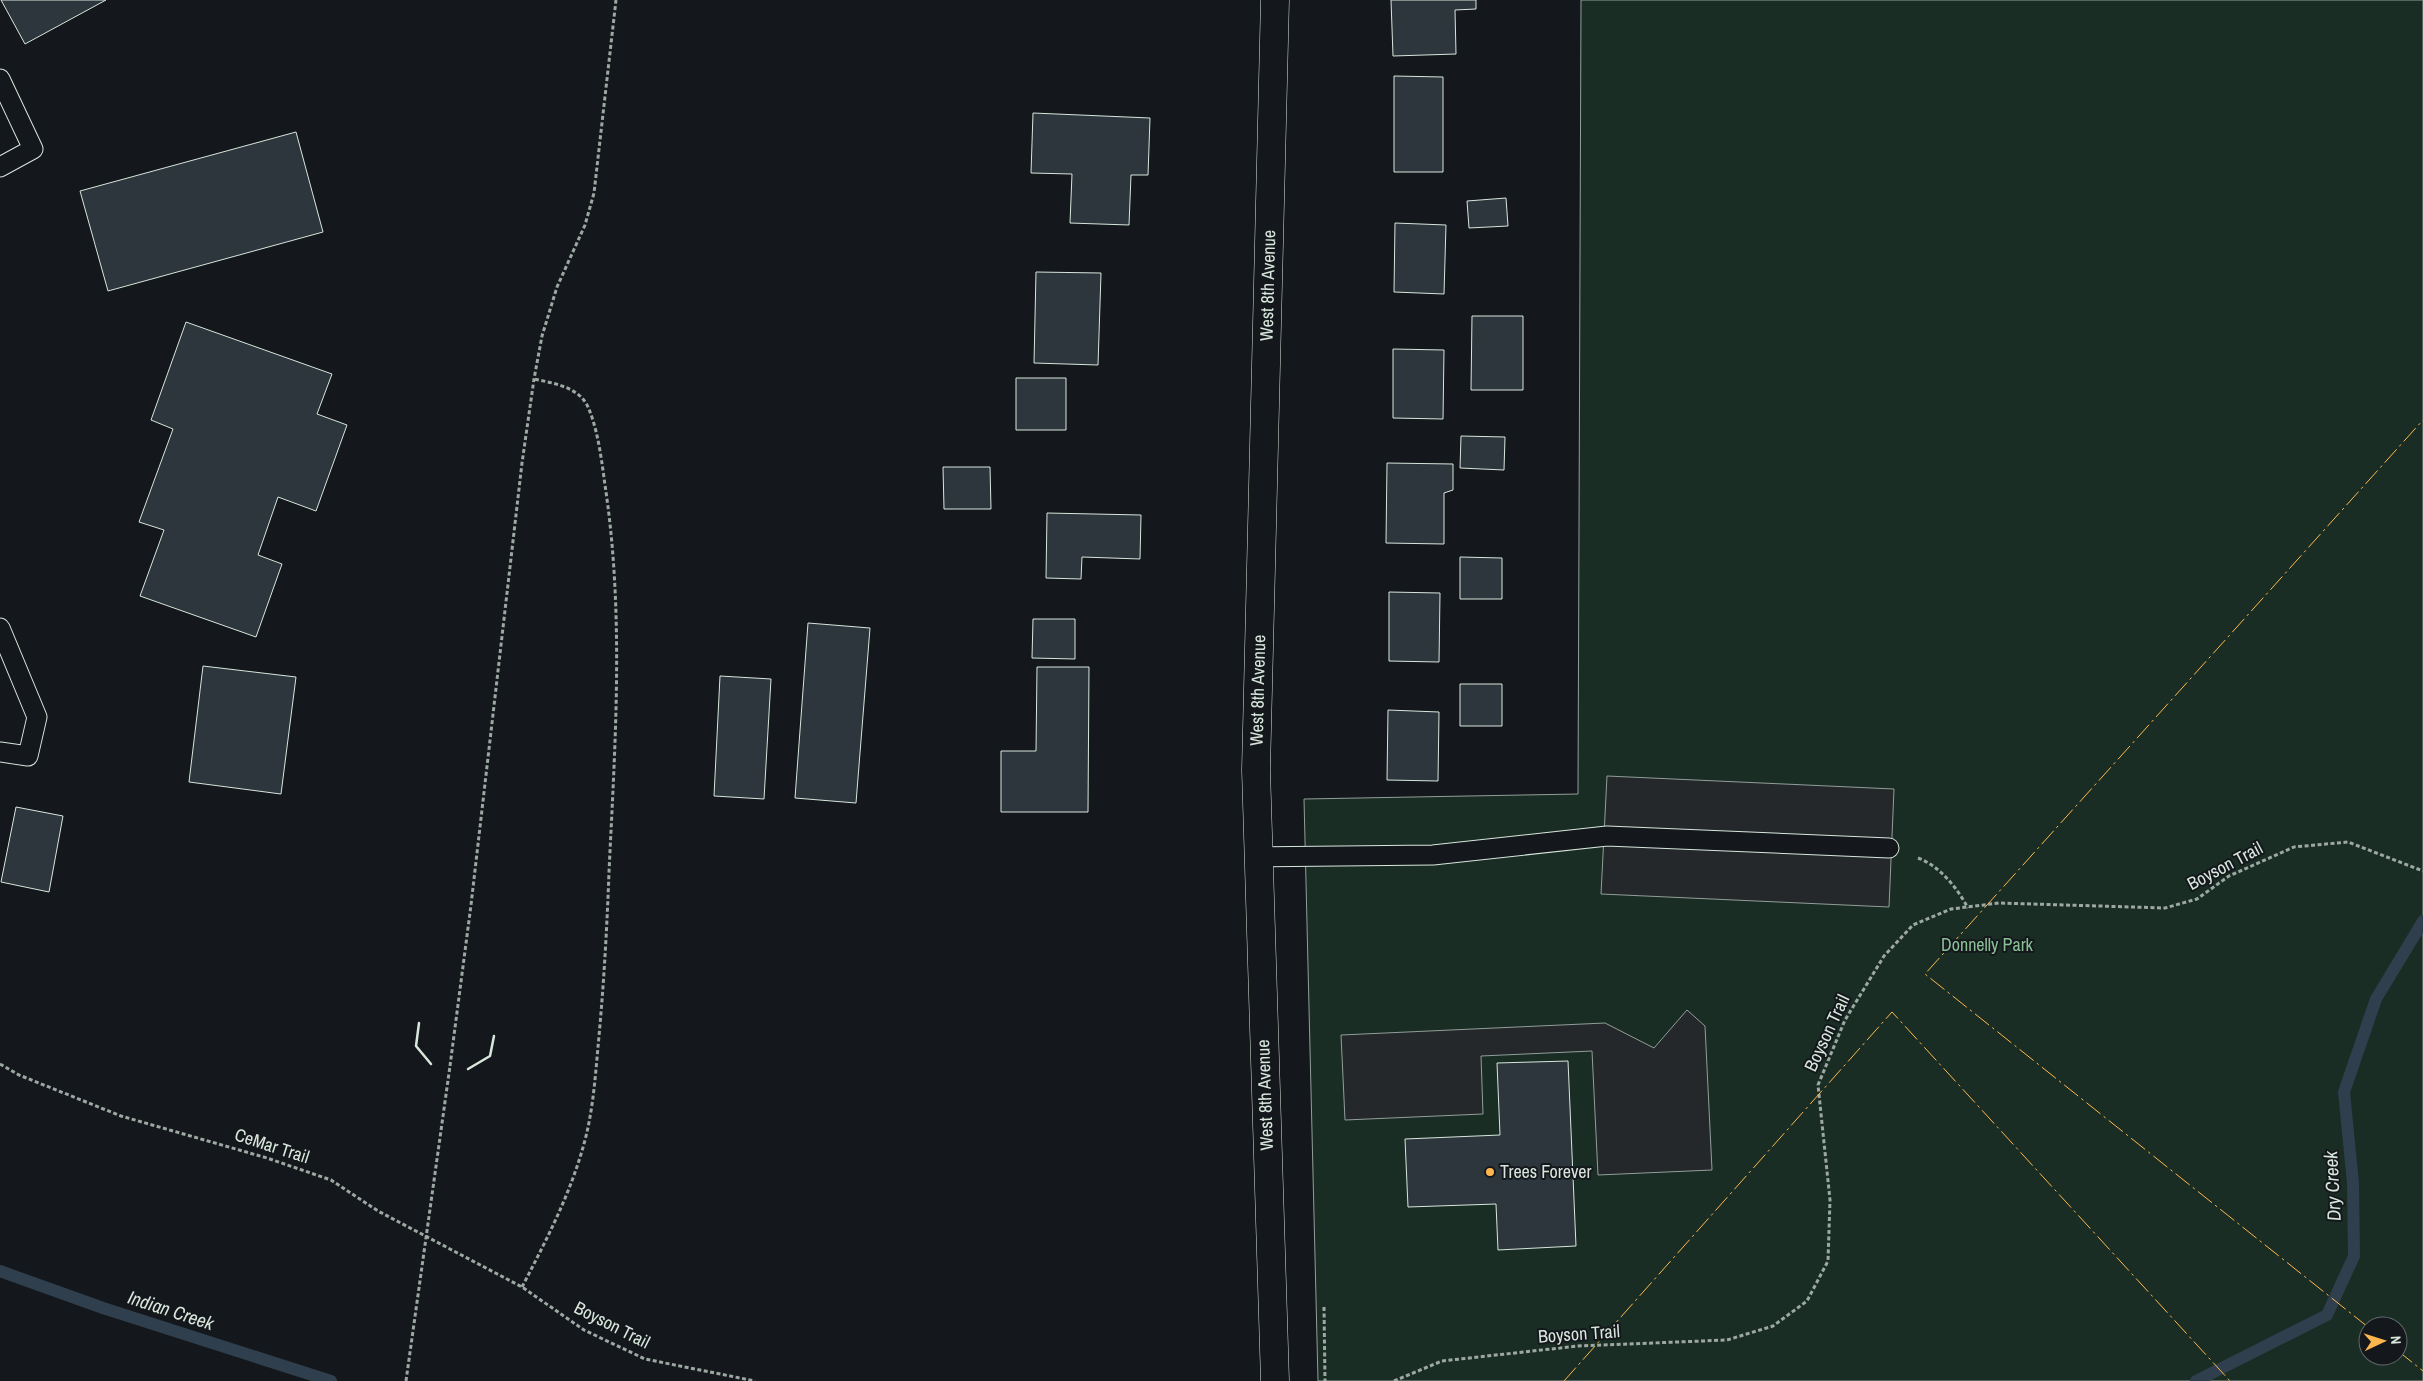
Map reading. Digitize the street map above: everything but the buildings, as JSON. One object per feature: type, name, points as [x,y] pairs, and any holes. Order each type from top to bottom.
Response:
[{"type":"street","name":"West 8th Avenue","points":[[1274,1369],[1256,770],[1275,0]]},
{"type":"lane","points":[[0,79],[33,148],[0,167]]},
{"type":"lane","points":[[0,628],[36,717],[28,756],[0,752]]},
{"type":"lane","points":[[1258,857],[1433,855],[1607,836],[1889,848]]},
{"type":"path","points":[[406,1381],[472,905],[522,463],[534,379],[542,336],[557,287],[585,225],[594,193],[616,0]]},
{"type":"path","points":[[522,1287],[575,1176],[588,1130],[596,1076],[606,948],[617,697],[617,633],[610,526],[594,428],[587,405],[576,392],[558,384],[534,379]]},
{"type":"path","name":"Boyson Trail","points":[[1394,1381],[1442,1361],[1578,1346],[1727,1340],[1773,1326],[1807,1301],[1828,1261],[1830,1200],[1818,1085],[1845,1020],[1884,956],[1913,926],[1951,909],[1999,903],[2165,908],[2197,899],[2229,876],[2294,846],[2348,842],[2423,871]]},
{"type":"path","points":[[1889,848],[1930,862],[1958,891],[1968,908]]},
{"type":"path","name":"CeMar Trail","points":[[0,1064],[20,1075],[120,1116],[267,1158],[331,1180],[378,1211],[522,1287]]},
{"type":"path","name":"Boyson Trail","points":[[522,1287],[584,1330],[645,1359],[755,1381]]},
{"type":"path","points":[[1324,1307],[1325,1381]]},
{"type":"green space","name":"Donnelly Park","points":[[1581,0],[2423,0],[2423,1381],[1318,1381],[1304,799],[1578,794]]},
{"type":"shaded area","points":[[1607,776],[1894,789],[1889,907],[1601,894]]},
{"type":"shaded area","points":[[1687,1010],[1705,1026],[1712,1170],[1598,1175],[1592,1051],[1481,1056],[1483,1114],[1345,1120],[1341,1035],[1605,1023],[1654,1048]]},
{"type":"waterway","name":"Dry Creek","points":[[2196,1381],[2327,1315],[2354,1256],[2353,1183],[2344,1092],[2376,999],[2423,921]]},
{"type":"waterway","name":"Indian Creek","points":[[0,1271],[103,1308],[331,1381]]},
{"type":"wall","points":[[419,1023],[416,1046],[431,1064]]},
{"type":"wall","points":[[468,1069],[490,1056],[494,1036]]},
{"type":"power","points":[[2358,1319],[1925,974],[2423,420]]},
{"type":"power","points":[[1564,1381],[1892,1012],[2230,1381]]},
{"type":"power","points":[[2408,1359],[2423,1371]]},
{"type":"place","name":"Trees Forever","points":[[1490,1172]]}]
